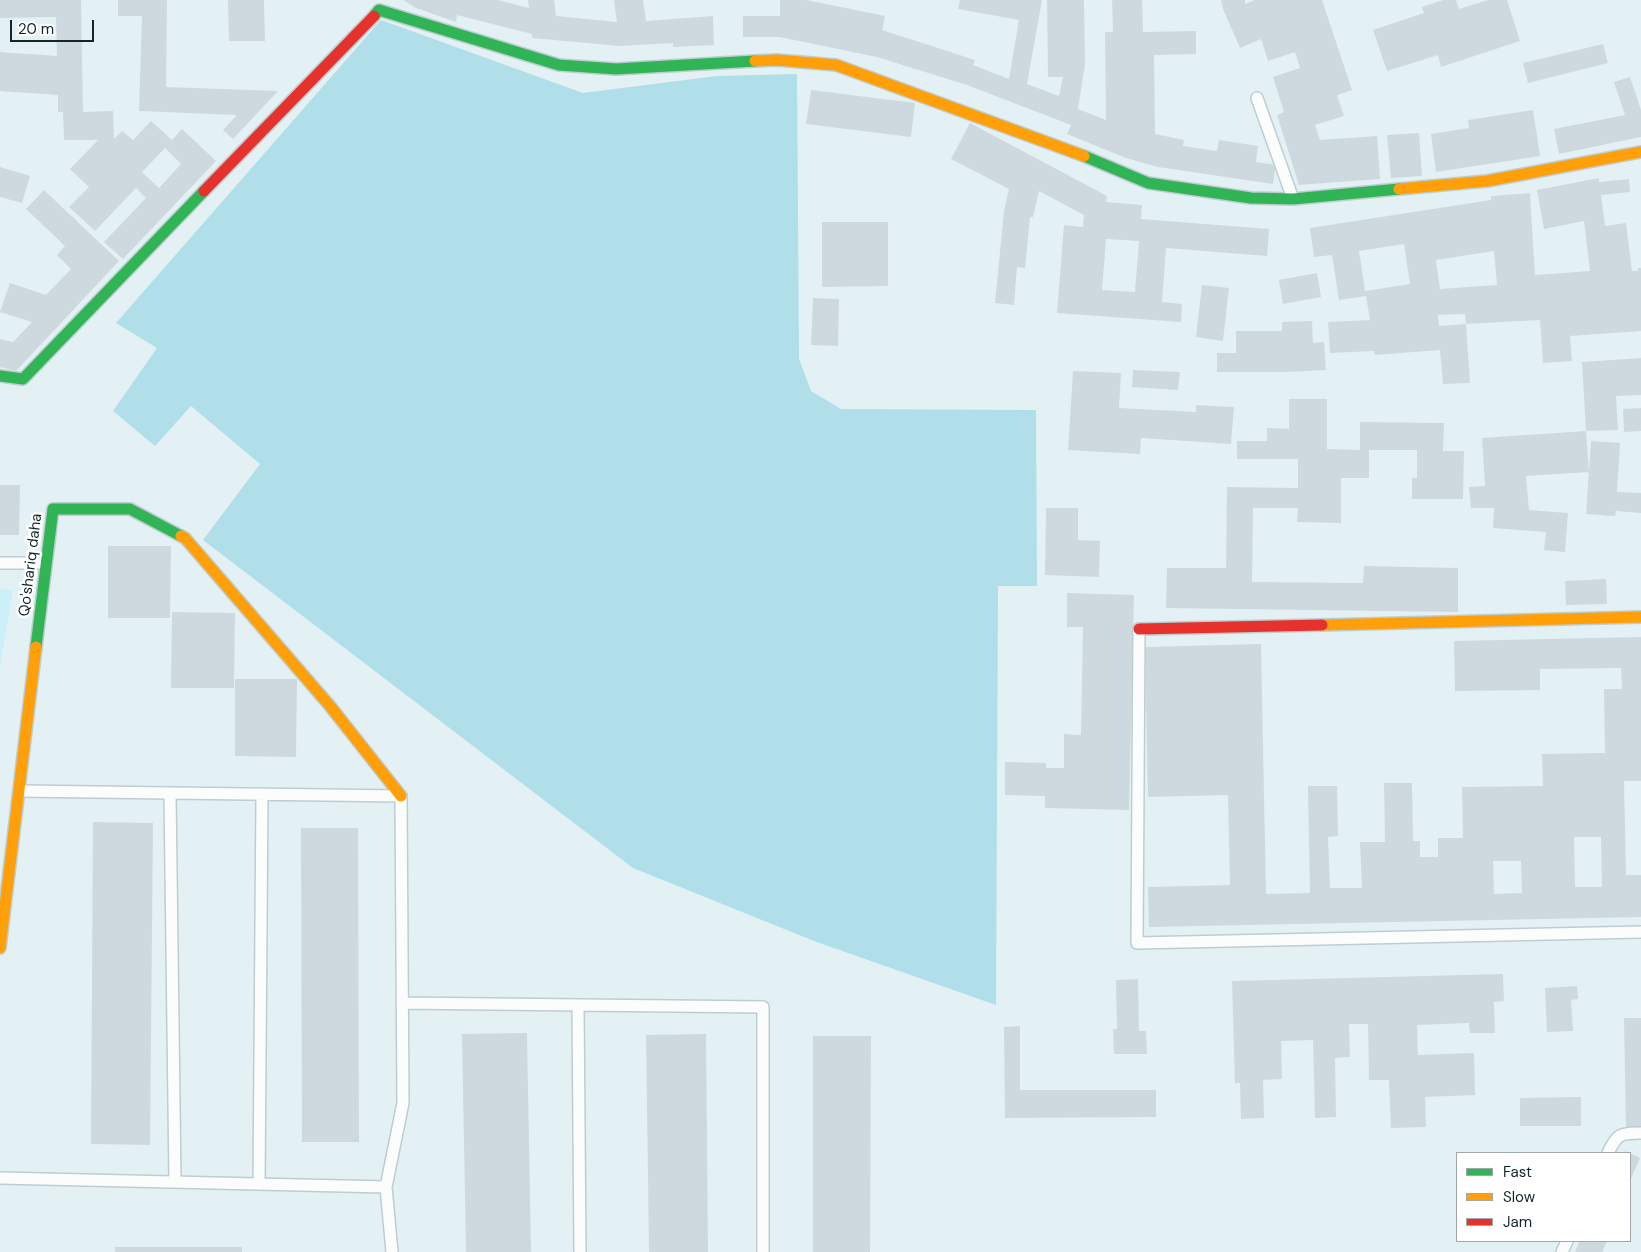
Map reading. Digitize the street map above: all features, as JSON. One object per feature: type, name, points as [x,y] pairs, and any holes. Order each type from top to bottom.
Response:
[{"type":"street","points":[[0,376],[23,378],[379,10],[559,65],[616,69],[776,60],[836,65],[1068,149],[1148,184],[1251,198],[1292,199],[1487,181],[1641,152]]},
{"type":"street","name":"Qo'shariq daha","points":[[0,948],[5,862],[19,791],[53,509],[130,509],[185,538],[330,706],[401,796]]},
{"type":"street","points":[[1139,629],[1641,617]]},
{"type":"lane","points":[[1257,98],[1292,199]]},
{"type":"lane","points":[[0,563],[46,563]]},
{"type":"lane","points":[[1139,629],[1137,943],[1641,932]]},
{"type":"lane","points":[[19,791],[401,796],[403,1103],[386,1187],[392,1252]]},
{"type":"lane","points":[[170,792],[174,1182]]},
{"type":"lane","points":[[259,1184],[262,794]]},
{"type":"lane","points":[[402,1003],[763,1007],[763,1252]]},
{"type":"lane","points":[[578,1005],[580,1252]]},
{"type":"lane","points":[[1608,1152],[1614,1141],[1623,1133],[1641,1133]]},
{"type":"lane","points":[[0,1178],[386,1187]]},
{"type":"shaded area","points":[[381,20],[583,93],[717,76],[797,74],[799,359],[811,391],[841,409],[1036,410],[1037,586],[998,586],[996,1005],[814,941],[633,868],[203,540],[260,464],[191,406],[155,446],[113,411],[157,348],[116,323]]},
{"type":"shaded area","points":[[0,589],[13,590],[0,667]]},
{"type":"building","points":[[0,0],[81,0],[83,112],[113,111],[114,139],[122,131],[133,140],[151,121],[172,140],[182,129],[216,161],[123,259],[104,242],[146,198],[136,188],[95,231],[69,207],[89,187],[70,169],[98,140],[64,140],[63,112],[58,112],[58,95],[0,91],[0,52],[57,56],[56,17],[0,18]],"holes":[[[165,148],[181,164],[159,188],[142,172]]]},
{"type":"building","points":[[118,0],[167,0],[166,87],[278,91],[233,139],[223,130],[237,115],[139,111],[142,16],[118,16]]},
{"type":"building","points":[[228,0],[264,0],[265,41],[229,41]]},
{"type":"building","points":[[403,0],[498,0],[529,8],[528,0],[554,0],[556,16],[617,22],[614,0],[643,0],[646,21],[713,16],[714,45],[673,47],[673,43],[620,46],[532,38],[532,34],[457,15],[456,22],[416,8]]},
{"type":"building","points":[[780,0],[806,0],[885,16],[882,30],[975,60],[973,65],[1009,79],[1019,20],[958,9],[960,0],[1042,0],[1027,84],[1059,96],[1063,77],[1048,77],[1047,0],[1084,0],[1085,64],[1078,109],[1106,120],[1105,32],[1113,32],[1112,0],[1142,0],[1143,32],[1196,31],[1196,54],[1154,55],[1155,134],[1184,140],[1183,146],[1217,151],[1219,140],[1258,146],[1256,162],[1276,165],[1273,184],[1158,167],[1126,158],[1067,134],[1071,125],[967,85],[877,57],[780,37],[743,37],[743,16],[780,16]]},
{"type":"building","points":[[1221,0],[1245,0],[1245,4],[1255,0],[1322,0],[1352,90],[1337,95],[1344,116],[1315,125],[1320,140],[1377,136],[1380,179],[1299,185],[1277,115],[1284,112],[1273,77],[1300,68],[1295,52],[1268,61],[1261,39],[1240,48]]},
{"type":"building","points":[[1443,0],[1456,0],[1459,9],[1488,0],[1507,0],[1520,41],[1441,67],[1438,55],[1387,71],[1373,30],[1424,13],[1422,7]]},
{"type":"building","points":[[1603,44],[1608,63],[1528,83],[1523,63]]},
{"type":"building","points":[[1630,77],[1641,110],[1641,137],[1559,154],[1554,129],[1625,115],[1614,82]]},
{"type":"building","points":[[811,90],[915,103],[911,137],[806,124]]},
{"type":"building","points":[[1533,110],[1540,156],[1436,172],[1431,134],[1469,128],[1468,120]]},
{"type":"building","points":[[970,123],[1107,196],[1106,202],[1142,205],[1141,219],[1269,229],[1267,256],[1166,248],[1162,302],[1182,304],[1181,322],[1057,313],[1064,225],[1083,227],[1084,215],[1039,191],[1033,217],[1030,217],[1025,268],[1017,267],[1014,305],[995,303],[1004,211],[1009,189],[951,159]],"holes":[[[1106,239],[1139,241],[1135,292],[1102,290]]]},
{"type":"building","points":[[1419,133],[1422,176],[1391,178],[1387,135]]},
{"type":"building","points":[[0,167],[30,176],[22,203],[0,197]]},
{"type":"building","points":[[1599,178],[1599,182],[1629,179],[1630,192],[1601,195],[1605,226],[1626,223],[1632,271],[1638,271],[1638,268],[1641,268],[1641,331],[1570,336],[1572,361],[1543,363],[1540,320],[1466,324],[1470,383],[1443,384],[1440,350],[1375,355],[1374,351],[1330,353],[1328,322],[1370,320],[1366,296],[1339,300],[1332,255],[1314,257],[1310,228],[1491,200],[1491,196],[1530,193],[1535,275],[1590,271],[1584,221],[1544,229],[1537,190]],"holes":[[[1404,244],[1410,284],[1365,291],[1359,251]],[[1494,251],[1497,285],[1440,289],[1436,260]],[[1465,314],[1466,324],[1439,326],[1438,315]]]},
{"type":"building","points":[[44,190],[119,261],[16,371],[0,367],[0,339],[13,342],[32,322],[0,312],[10,283],[46,295],[71,269],[57,255],[65,246],[26,209]]},
{"type":"building","points":[[822,222],[888,222],[888,286],[822,287]]},
{"type":"building","points":[[1317,273],[1321,297],[1283,304],[1279,280]]},
{"type":"building","points":[[1202,285],[1229,288],[1223,341],[1196,337]]},
{"type":"building","points":[[813,298],[839,299],[838,346],[811,345]]},
{"type":"building","points":[[1312,321],[1313,343],[1324,342],[1326,370],[1217,372],[1217,353],[1236,353],[1236,331],[1282,331],[1282,322]]},
{"type":"building","points":[[1641,358],[1641,395],[1616,396],[1618,430],[1586,431],[1582,362]]},
{"type":"building","points":[[1133,370],[1180,372],[1178,390],[1132,387]]},
{"type":"building","points":[[1073,371],[1121,373],[1119,408],[1196,412],[1196,405],[1234,407],[1231,444],[1141,438],[1140,454],[1068,450]]},
{"type":"building","points":[[1289,399],[1327,399],[1327,449],[1360,450],[1360,422],[1444,423],[1443,451],[1464,451],[1463,499],[1412,499],[1412,478],[1417,478],[1417,450],[1369,450],[1369,478],[1341,478],[1341,523],[1297,522],[1298,508],[1253,508],[1252,582],[1363,583],[1364,566],[1458,568],[1458,612],[1166,608],[1167,568],[1226,568],[1227,487],[1298,488],[1298,459],[1237,459],[1237,441],[1267,441],[1267,428],[1289,429]]},
{"type":"building","points":[[1641,408],[1641,431],[1624,432],[1623,409]]},
{"type":"building","points":[[1586,431],[1589,472],[1526,476],[1529,510],[1568,513],[1565,552],[1544,550],[1546,532],[1493,528],[1494,508],[1471,508],[1469,487],[1485,486],[1482,438]]},
{"type":"building","points":[[1591,441],[1620,443],[1617,492],[1641,493],[1641,513],[1616,511],[1615,516],[1586,514]]},
{"type":"building","points":[[0,485],[20,485],[19,535],[0,535]]},
{"type":"building","points":[[1046,508],[1078,508],[1078,540],[1100,541],[1099,577],[1045,575]]},
{"type":"building","points":[[108,546],[171,546],[170,618],[108,618]]},
{"type":"building","points":[[1606,579],[1607,604],[1566,605],[1565,581]]},
{"type":"building","points":[[1067,593],[1134,595],[1129,810],[1045,808],[1045,796],[1005,795],[1005,762],[1046,763],[1046,768],[1064,768],[1064,734],[1081,735],[1083,627],[1067,627]]},
{"type":"building","points":[[172,612],[235,613],[234,688],[171,688]]},
{"type":"building","points":[[1641,637],[1641,781],[1624,781],[1626,875],[1641,875],[1641,917],[1149,927],[1148,887],[1230,885],[1228,795],[1148,797],[1145,647],[1261,644],[1266,894],[1310,893],[1308,786],[1337,786],[1338,836],[1328,837],[1330,888],[1362,888],[1360,842],[1385,842],[1384,783],[1412,783],[1413,841],[1420,841],[1420,857],[1438,857],[1438,838],[1463,838],[1462,787],[1543,786],[1542,754],[1605,753],[1604,689],[1622,689],[1621,668],[1540,669],[1540,690],[1455,691],[1454,641]],"holes":[[[1574,837],[1601,837],[1602,887],[1575,887]],[[1493,861],[1521,861],[1522,893],[1494,894]]]},
{"type":"building","points":[[235,679],[297,679],[296,757],[235,756]]},
{"type":"building","points":[[93,822],[153,823],[150,1145],[91,1144]]},
{"type":"building","points":[[301,828],[358,828],[359,1142],[302,1142]]},
{"type":"building","points":[[1503,974],[1504,1001],[1494,1002],[1495,1033],[1470,1033],[1469,1023],[1417,1025],[1418,1055],[1474,1053],[1475,1095],[1425,1097],[1426,1127],[1391,1128],[1389,1080],[1369,1080],[1368,1024],[1349,1024],[1350,1057],[1335,1058],[1336,1117],[1315,1118],[1313,1040],[1281,1041],[1282,1079],[1263,1080],[1264,1118],[1241,1119],[1240,1083],[1235,1083],[1232,981]]},
{"type":"building","points":[[1138,979],[1139,1031],[1146,1031],[1147,1054],[1114,1054],[1113,1029],[1117,1029],[1116,980]]},
{"type":"building","points":[[1577,986],[1578,999],[1571,1000],[1573,1031],[1547,1032],[1545,988]]},
{"type":"building","points":[[1624,1018],[1641,1018],[1641,1130],[1626,1130]]},
{"type":"building","points":[[1020,1026],[1020,1090],[1156,1090],[1156,1117],[1005,1118],[1004,1027]]},
{"type":"building","points":[[527,1033],[531,1252],[466,1252],[462,1034]]},
{"type":"building","points":[[706,1034],[708,1252],[649,1252],[646,1035]]},
{"type":"building","points":[[813,1036],[871,1036],[870,1252],[813,1252]]},
{"type":"building","points":[[1581,1097],[1581,1126],[1520,1126],[1520,1098]]},
{"type":"building","points":[[1631,1154],[1640,1158],[1631,1179]]},
{"type":"building","points":[[1580,1242],[1607,1242],[1602,1252],[1575,1252]]},
{"type":"building","points":[[115,1247],[242,1247],[242,1252],[115,1252]]},
{"type":"traffic: fast","points":[[374,16],[379,10],[559,65],[616,69],[755,61]]},
{"type":"traffic: fast","points":[[1084,156],[1148,183],[1251,198],[1293,199],[1399,189]]},
{"type":"traffic: fast","points":[[0,376],[23,379],[204,191]]},
{"type":"traffic: fast","points":[[36,647],[53,509],[130,509],[181,536]]},
{"type":"traffic: slow","points":[[755,61],[777,60],[836,65],[1084,156]]},
{"type":"traffic: slow","points":[[1399,189],[1487,181],[1641,152]]},
{"type":"traffic: slow","points":[[181,536],[185,538],[330,706],[401,796]]},
{"type":"traffic: slow","points":[[1322,625],[1641,617]]},
{"type":"traffic: slow","points":[[0,948],[36,647]]},
{"type":"traffic: jam","points":[[204,191],[374,16]]},
{"type":"traffic: jam","points":[[1139,629],[1322,625]]}]
